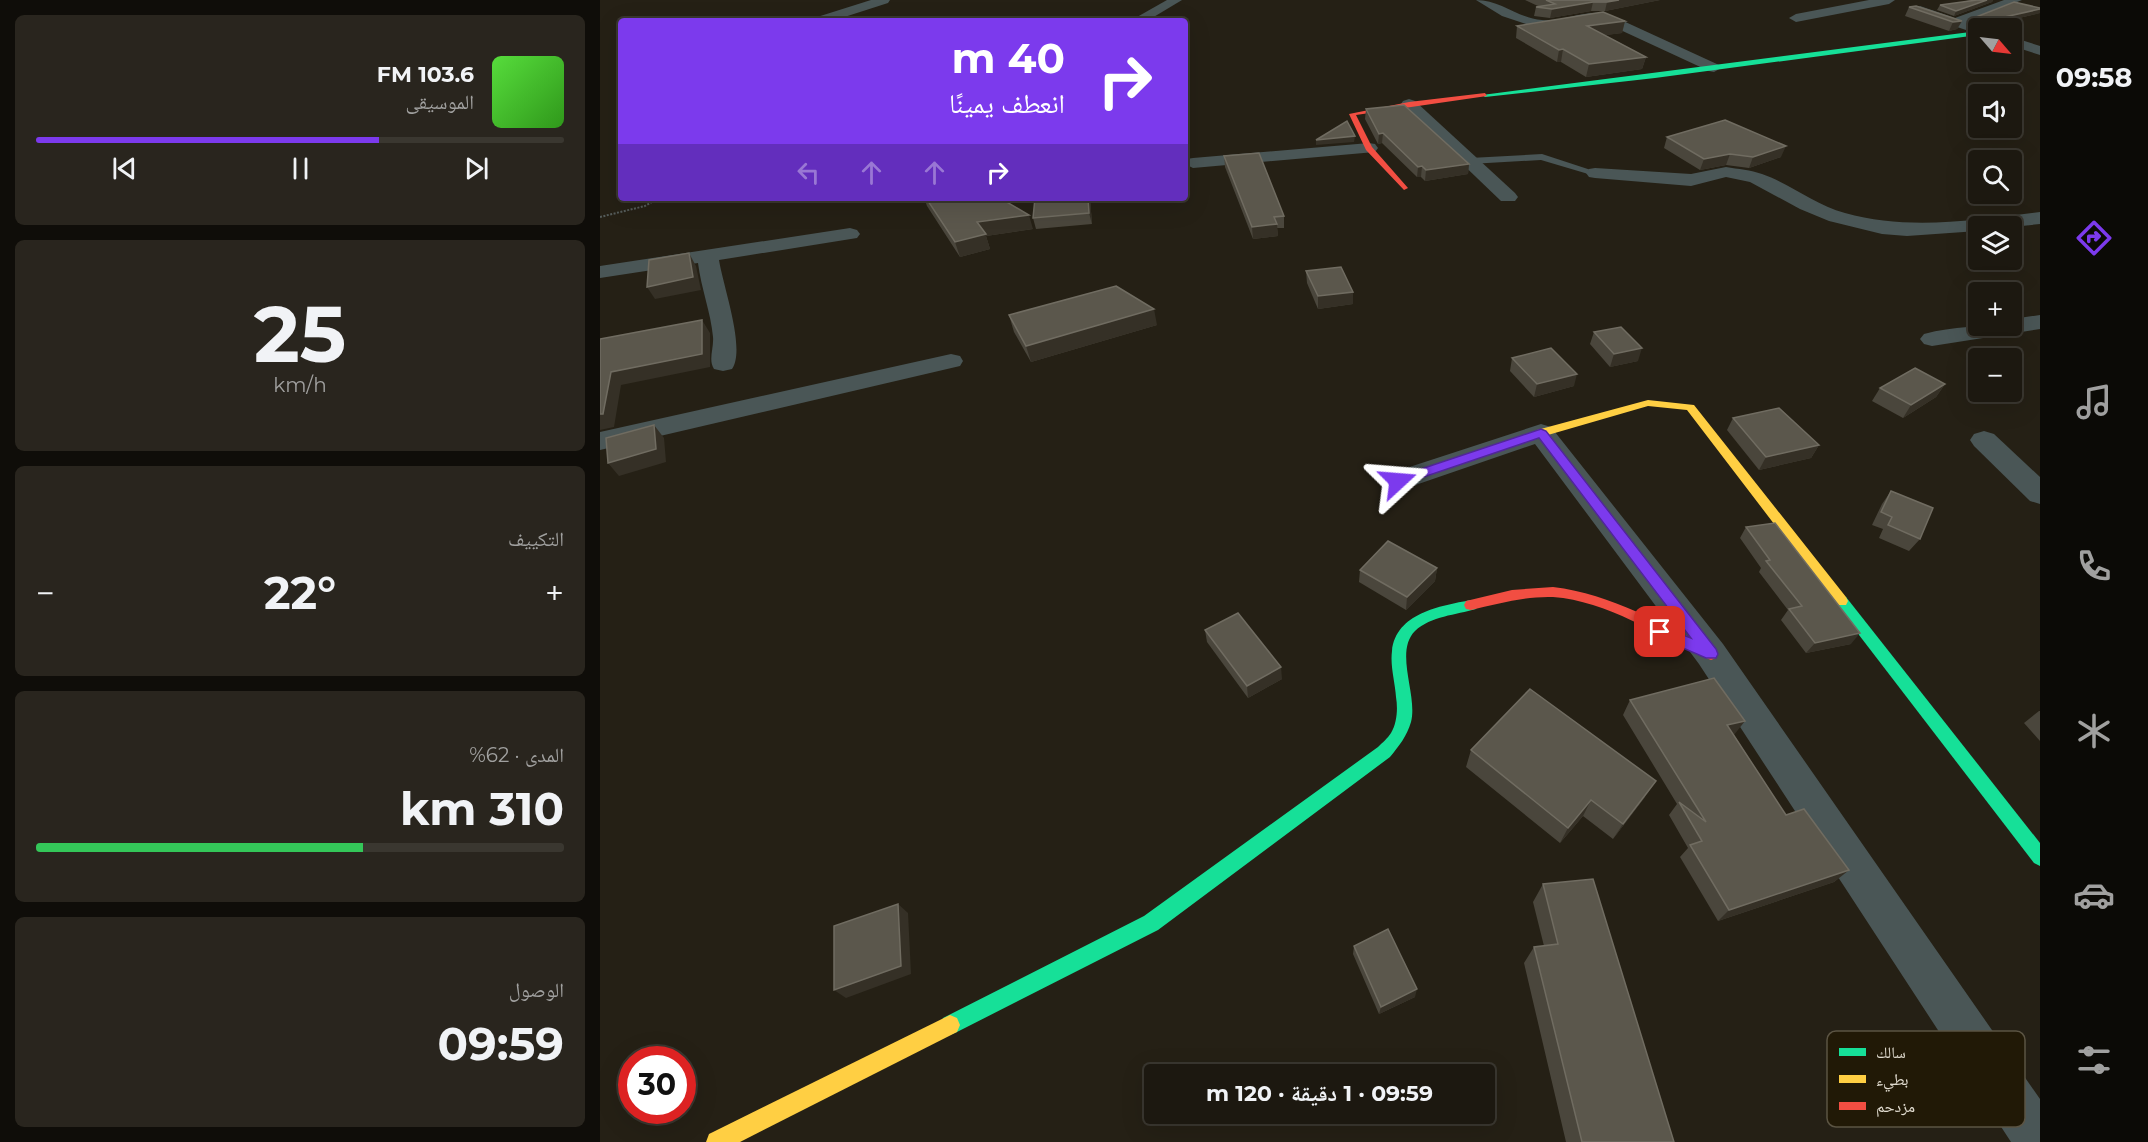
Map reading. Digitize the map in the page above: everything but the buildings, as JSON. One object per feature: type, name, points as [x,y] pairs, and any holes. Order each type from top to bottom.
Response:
[{"type":"street","points":[[828,18],[884,0]]},
{"type":"street","points":[[1143,18],[1176,0]]},
{"type":"street","points":[[1482,0],[1538,23],[1551,24],[1593,16],[1603,17],[1714,68]]},
{"type":"street","points":[[1955,22],[2016,0]]},
{"type":"street","points":[[1796,18],[1897,3],[1968,28]]},
{"type":"street","points":[[1404,188],[1369,148],[1352,114],[1409,104],[1714,68],[1968,33]]},
{"type":"street","points":[[2022,45],[2040,51]]},
{"type":"street","points":[[1409,104],[1509,197]]},
{"type":"street","points":[[1193,163],[1369,148]]},
{"type":"street","points":[[1595,173],[1691,180],[1726,172],[1756,178],[1807,205],[1836,217],[1882,228],[1907,230],[1983,225],[2040,218]]},
{"type":"street","points":[[600,272],[850,234]]},
{"type":"street","points":[[708,255],[725,338],[723,364]]},
{"type":"street","points":[[1932,339],[2040,322]]},
{"type":"street","points":[[600,441],[951,361]]},
{"type":"street","points":[[1398,481],[1541,433],[1648,403],[1690,407],[2040,857]]},
{"type":"street","points":[[1541,433],[1711,654],[1965,1031]]},
{"type":"street","points":[[1984,440],[2040,494]]},
{"type":"street","points":[[717,1142],[1151,923],[1368,765],[1399,738],[1406,720],[1399,672],[1400,642],[1408,627],[1455,609],[1546,592],[1562,593],[1601,605],[1711,654]]},
{"type":"street","points":[[2025,1120],[2040,1142]]},
{"type":"lane","points":[[1470,161],[1542,157],[1595,173]]},
{"type":"path","points":[[600,217],[645,206],[654,201]]},
{"type":"traffic: fast","points":[[1485,95],[1655,76],[1968,34]]},
{"type":"traffic: fast","points":[[1841,601],[2040,857]]},
{"type":"traffic: fast","points":[[950,1025],[1151,923],[1384,752],[1398,737],[1404,720],[1405,703],[1399,653],[1401,639],[1416,622],[1439,613],[1471,605]]},
{"type":"traffic: slow","points":[[1541,433],[1648,403],[1690,407],[1841,601]]},
{"type":"traffic: slow","points":[[717,1142],[950,1025]]},
{"type":"traffic: jam","points":[[1404,188],[1369,148],[1352,114],[1409,104],[1485,95]]},
{"type":"traffic: jam","points":[[1471,605],[1533,593],[1572,594],[1612,607],[1711,654]]},
{"type":"route","points":[[1398,481],[1541,433],[1711,654],[1660,632]]}]
